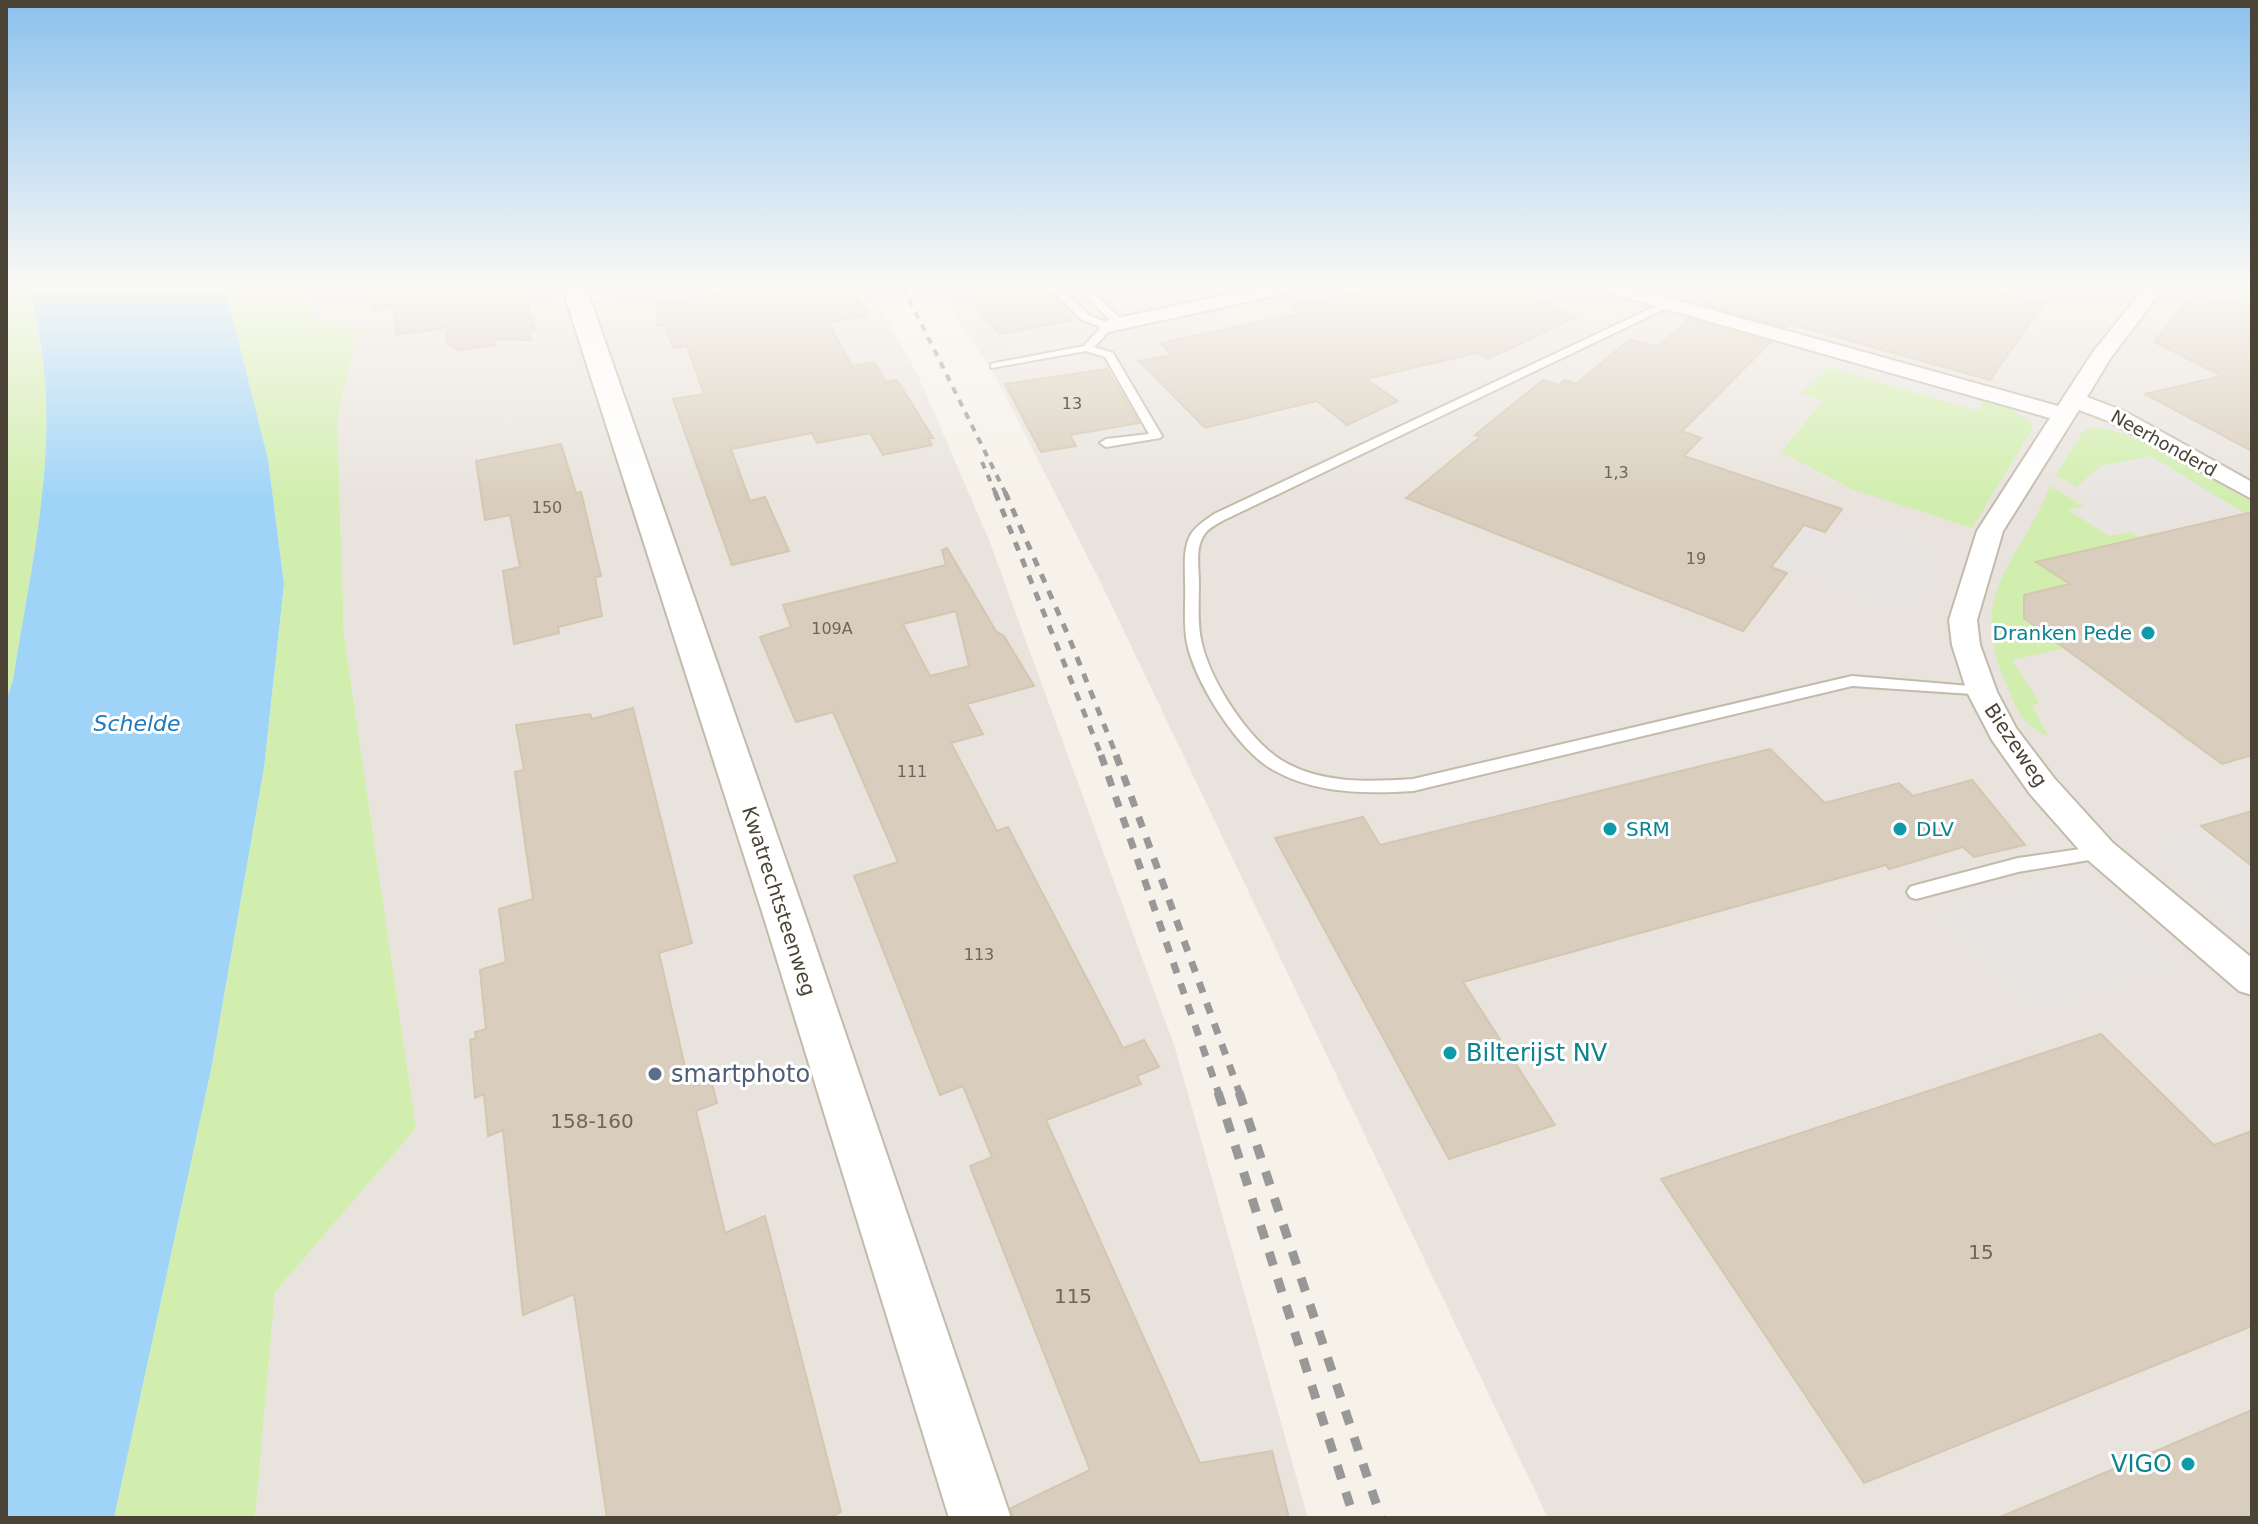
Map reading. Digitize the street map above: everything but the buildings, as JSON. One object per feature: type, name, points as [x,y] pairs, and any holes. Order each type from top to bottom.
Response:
[{"type":"street","name":"Kwatrechtsteenweg","points":[[598,358],[785,918],[980,1518]]},
{"type":"street","name":"Neerhonderd","points":[[1879,358],[2069,408],[2116,416],[2252,492]]},
{"type":"street","name":"Biezeweg","points":[[2100,358],[1990,531],[1963,620],[1966,645],[1982,692],[2003,733],[2042,786],[2101,852],[2252,980]]},
{"type":"lane","points":[[995,366],[1035,358]]},
{"type":"lane","points":[[1106,443],[1156,436],[1111,358]]},
{"type":"lane","points":[[1553,358],[1219,517],[1200,531],[1192,550],[1194,642],[1199,658],[1241,732],[1262,754],[1294,772],[1336,786],[1374,788],[1413,785],[1852,681],[1982,692]]},
{"type":"lane","points":[[1916,892],[2018,865],[2101,852]]},
{"type":"shaded area","points":[[351,358],[909,358],[989,540],[1175,1048],[1308,1518],[255,1518],[275,1292],[416,1128],[344,635],[337,417]]},
{"type":"shaded area","points":[[984,358],[2252,358],[2252,1518],[1548,1518],[1100,581]]},
{"type":"shaded area","points":[[984,358],[1074,358],[1078,363],[996,377]]},
{"type":"shaded area","points":[[1835,359],[1984,402],[1977,411],[1829,367]]},
{"type":"shaded area","points":[[1143,423],[1161,449],[1107,457],[1094,431]]},
{"type":"shaded area","points":[[2151,456],[2236,508],[2109,536],[2068,510],[2084,507],[2076,487],[2101,466]]},
{"type":"shaded area","points":[[1868,518],[1921,536],[1914,548],[1943,557],[1917,615],[1906,611],[1903,615],[1811,580],[1812,576],[1777,562],[1808,525],[1835,534],[1840,524],[1861,530]]},
{"type":"shaded area","points":[[2201,826],[2252,866],[2252,935],[2146,845]]},
{"type":"shaded area","points":[[2074,872],[2181,966],[2036,1011],[1934,910]]},
{"type":"green space","points":[[6,358],[43,358],[47,414],[43,491],[13,680],[6,701]]},
{"type":"green space","points":[[243,358],[351,358],[337,417],[344,635],[416,1128],[275,1292],[255,1518],[114,1518],[211,1070],[264,768],[284,584],[268,459]]},
{"type":"green space","points":[[1829,367],[1977,411],[1984,402],[2010,409],[2031,422],[2032,429],[1972,528],[1852,489],[1781,452],[1823,401],[1801,393]]},
{"type":"green space","points":[[2093,428],[2132,437],[2174,457],[2252,502],[2252,516],[2236,508],[2101,466],[2076,487],[2056,475],[2084,430]]},
{"type":"green space","points":[[2050,486],[2084,507],[2070,510],[2109,536],[2129,532],[2140,537],[2037,562],[2070,584],[2024,595],[2024,618],[2065,648],[2012,660],[2039,703],[2032,706],[2049,737],[2031,726],[2017,708],[1995,650],[1992,623],[1994,600],[2002,578]]},
{"type":"water","name":"Schelde","points":[[42,358],[243,358],[268,459],[284,584],[264,768],[211,1070],[114,1518],[6,1518],[6,701],[13,680],[37,533],[46,434]]},
{"type":"railway","points":[[938,358],[1006,494]]},
{"type":"railway","points":[[982,462],[996,494]]},
{"type":"railway","points":[[995,492],[1102,757]]},
{"type":"railway","points":[[1005,492],[1117,757]]},
{"type":"railway","points":[[1101,755],[1219,1094]]},
{"type":"railway","points":[[1116,755],[1240,1094]]},
{"type":"railway","points":[[1218,1092],[1354,1518]]},
{"type":"railway","points":[[1239,1092],[1381,1518]]},
{"type":"place","name":"Dranken Pede","points":[[2148,633]]},
{"type":"place","name":"SRM","points":[[1610,829]]},
{"type":"place","name":"DLV","points":[[1900,829]]},
{"type":"place","name":"Bilterijst NV","points":[[1450,1053]]},
{"type":"place","name":"smartphoto","points":[[655,1074]]},
{"type":"place","name":"VIGO","points":[[2188,1464]]}]
